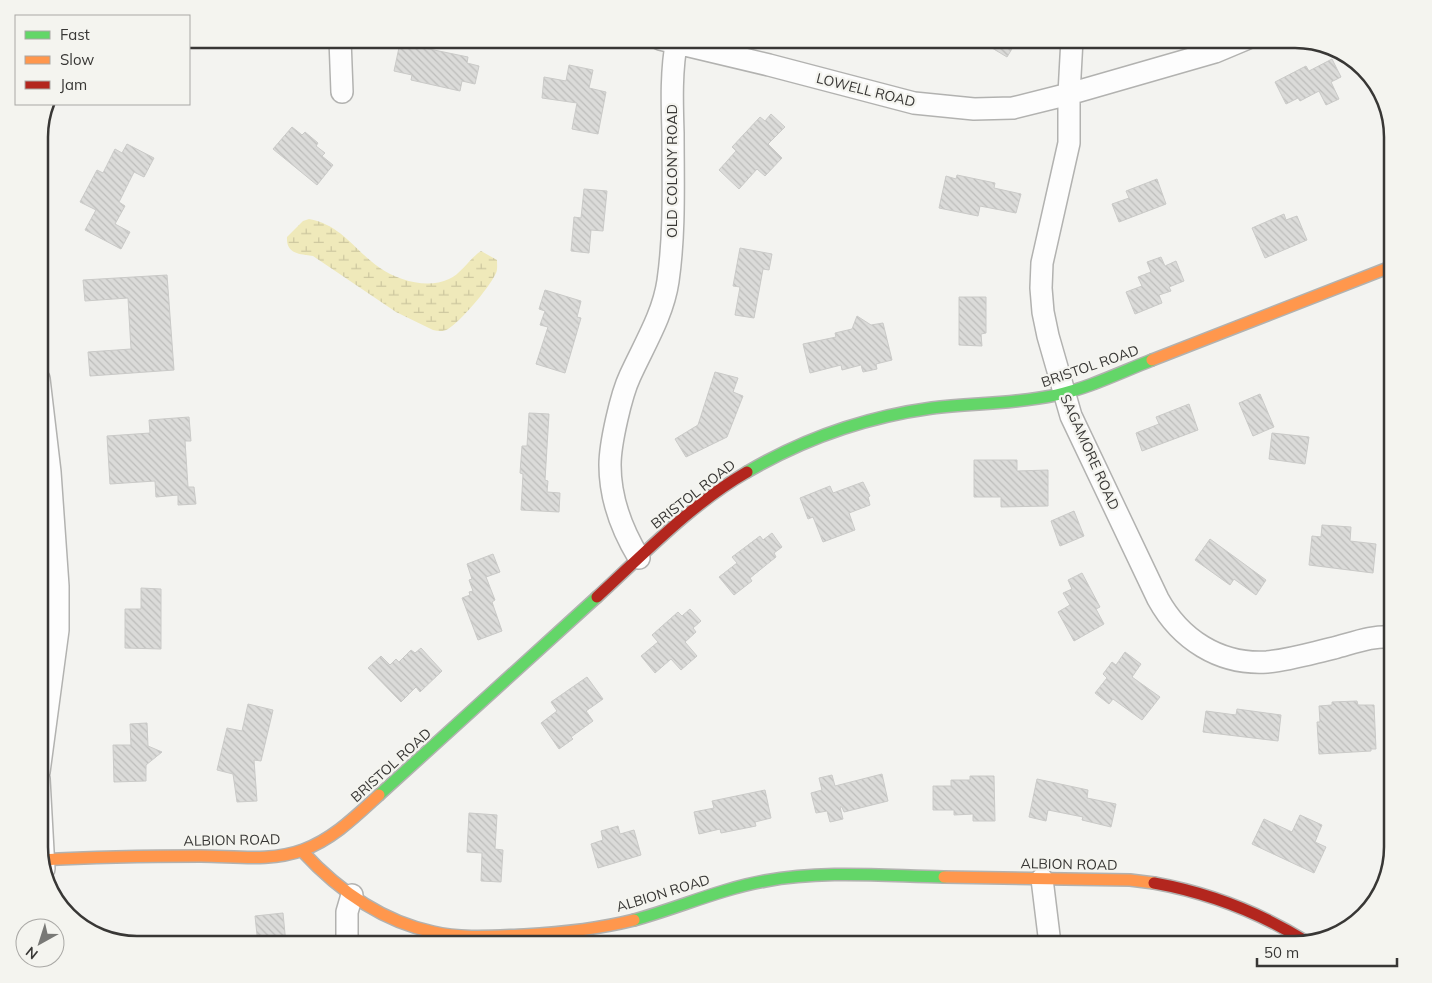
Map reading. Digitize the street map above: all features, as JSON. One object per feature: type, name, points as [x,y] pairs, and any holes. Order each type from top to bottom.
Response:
[{"type":"street","points":[[340,48],[342,92]]},
{"type":"street","name":"OLD COLONY ROAD","points":[[639,558],[619,519],[613,494],[610,464],[615,428],[628,378],[659,315],[668,283],[674,220],[671,48]]},
{"type":"street","name":"LOWELL ROAD","points":[[702,48],[914,103],[974,108],[1013,108],[1069,94],[1225,48]]},
{"type":"street","name":"SAGAMORE ROAD","points":[[1072,48],[1068,153],[1044,250],[1041,282],[1045,324],[1063,394],[1076,428],[1158,599],[1175,625],[1190,639],[1206,649],[1242,661],[1260,662],[1288,659],[1364,640],[1384,637]]},
{"type":"street","name":"BRISTOL ROAD","points":[[302,850],[326,839],[354,819],[691,511],[721,488],[758,464],[810,439],[857,423],[901,413],[948,407],[1022,402],[1063,394],[1384,270]]},
{"type":"street","points":[[48,455],[58,586],[58,630],[48,705]]},
{"type":"street","name":"ALBION ROAD","points":[[49,863],[166,856],[284,855],[302,850],[330,879],[352,895],[378,910],[425,930],[454,935],[498,936],[554,932],[622,923],[660,913],[741,886],[780,878],[884,876],[1130,880],[1185,888],[1213,895],[1242,906],[1296,936]]},
{"type":"street","points":[[1042,879],[1049,936]]},
{"type":"street","points":[[347,936],[347,912],[352,895]]},
{"type":"green space","points":[[309,219],[331,227],[371,262],[388,273],[405,280],[432,283],[449,279],[457,274],[481,251],[497,260],[497,272],[492,281],[460,319],[446,330],[433,330],[396,312],[313,256],[298,254],[291,250],[287,243],[287,237],[303,221]]},
{"type":"building","points":[[399,48],[424,48],[468,57],[467,63],[479,66],[475,84],[462,81],[460,91],[411,80],[412,75],[394,71]]},
{"type":"building","points":[[992,48],[1012,48],[1007,57]]},
{"type":"building","points":[[1332,59],[1341,77],[1331,82],[1339,99],[1326,105],[1319,91],[1300,101],[1298,98],[1286,104],[1275,82],[1306,66],[1309,71]]},
{"type":"building","points":[[569,65],[593,70],[589,88],[606,92],[598,134],[572,129],[577,103],[542,98],[544,77],[566,81]]},
{"type":"building","points":[[771,114],[785,127],[768,144],[782,158],[765,176],[757,169],[739,189],[719,170],[736,151],[732,147],[760,117],[765,121]]},
{"type":"building","points":[[292,127],[302,135],[305,132],[318,143],[316,146],[325,153],[322,156],[333,165],[317,185],[273,149]]},
{"type":"building","points":[[127,144],[154,158],[144,177],[134,172],[119,202],[125,206],[115,224],[130,232],[121,249],[85,230],[96,210],[80,202],[97,170],[103,173],[115,149],[122,153]]},
{"type":"building","points":[[957,175],[995,183],[994,188],[1021,194],[1016,213],[980,206],[978,216],[939,208],[946,176],[956,179]]},
{"type":"building","points":[[1157,179],[1166,204],[1119,222],[1112,204],[1129,198],[1126,191]]},
{"type":"building","points":[[584,189],[607,191],[603,231],[591,230],[589,253],[571,251],[574,217],[581,218]]},
{"type":"building","points":[[1284,214],[1286,220],[1297,216],[1307,240],[1265,258],[1252,228]]},
{"type":"building","points":[[740,248],[772,254],[769,270],[763,269],[754,318],[735,315],[740,287],[733,286]]},
{"type":"building","points":[[1161,257],[1165,266],[1176,261],[1184,281],[1169,287],[1171,291],[1159,295],[1162,303],[1135,314],[1126,292],[1142,286],[1138,277],[1151,272],[1147,262]]},
{"type":"building","points":[[167,275],[174,370],[90,376],[88,352],[131,349],[128,298],[85,301],[83,280]]},
{"type":"building","points":[[545,290],[581,301],[577,317],[581,318],[565,373],[536,364],[548,327],[540,325],[545,311],[539,309]]},
{"type":"building","points":[[959,297],[986,297],[986,333],[981,334],[982,346],[959,345]]},
{"type":"building","points":[[857,316],[871,325],[883,323],[892,360],[876,364],[877,369],[863,372],[861,365],[842,370],[841,365],[810,373],[803,344],[836,337],[835,333],[852,329]]},
{"type":"building","points":[[715,372],[738,378],[733,392],[743,396],[727,437],[686,457],[675,439],[698,425]]},
{"type":"building","points":[[1260,394],[1274,427],[1253,436],[1239,403]]},
{"type":"building","points":[[1189,404],[1198,430],[1142,451],[1136,433],[1159,424],[1156,417]]},
{"type":"building","points":[[529,413],[549,414],[545,480],[548,481],[547,492],[560,493],[559,512],[521,510],[523,474],[520,473],[522,446],[527,446]]},
{"type":"building","points":[[189,417],[191,441],[185,441],[188,487],[194,487],[196,504],[178,505],[178,495],[156,497],[155,481],[110,484],[107,436],[150,433],[149,420]]},
{"type":"building","points":[[1272,433],[1309,437],[1305,464],[1269,459]]},
{"type":"building","points":[[974,460],[1017,460],[1017,471],[1048,470],[1048,506],[1001,507],[1001,497],[974,497]]},
{"type":"building","points":[[863,482],[870,496],[868,497],[870,505],[849,513],[855,530],[823,542],[813,517],[808,519],[800,498],[830,486],[833,493]]},
{"type":"building","points":[[1074,511],[1084,536],[1060,546],[1051,521]]},
{"type":"building","points":[[1322,525],[1351,527],[1350,541],[1376,544],[1373,573],[1309,565],[1312,536],[1321,537]]},
{"type":"building","points":[[772,533],[782,547],[774,553],[776,557],[750,578],[752,581],[734,595],[719,577],[737,563],[732,557],[760,536],[763,540]]},
{"type":"building","points":[[1210,539],[1266,580],[1256,595],[1234,579],[1230,585],[1195,560]]},
{"type":"building","points":[[493,554],[500,572],[486,577],[495,600],[492,602],[502,631],[478,640],[462,598],[470,595],[469,592],[473,591],[469,580],[472,579],[467,564]]},
{"type":"building","points":[[1082,573],[1100,607],[1096,609],[1104,624],[1074,641],[1058,612],[1070,605],[1063,593],[1072,589],[1068,580]]},
{"type":"building","points":[[141,588],[161,589],[161,649],[125,648],[125,609],[141,609]]},
{"type":"building","points":[[690,609],[701,621],[693,628],[696,632],[685,642],[697,656],[681,670],[671,659],[655,673],[641,656],[658,642],[652,635],[678,612],[682,616]]},
{"type":"building","points":[[421,648],[442,671],[420,692],[416,687],[401,702],[368,668],[381,656],[390,665],[396,659],[399,662],[411,650],[415,653]]},
{"type":"building","points":[[1125,652],[1141,664],[1132,677],[1160,697],[1142,720],[1113,699],[1109,704],[1095,693],[1107,678],[1103,674],[1112,662],[1116,665]]},
{"type":"building","points":[[587,677],[603,699],[586,711],[593,721],[571,737],[573,739],[559,749],[541,723],[557,711],[551,702]]},
{"type":"building","points":[[1357,701],[1358,705],[1374,705],[1376,749],[1371,749],[1371,751],[1319,754],[1317,722],[1320,722],[1319,706],[1332,705],[1332,702]]},
{"type":"building","points":[[248,704],[273,710],[261,761],[254,760],[257,801],[237,802],[233,774],[217,770],[227,728],[242,731]]},
{"type":"building","points":[[1237,709],[1281,715],[1278,741],[1203,732],[1206,711],[1236,715]]},
{"type":"building","points":[[147,723],[148,746],[162,752],[146,765],[146,781],[114,782],[113,745],[131,745],[130,724]]},
{"type":"building","points":[[882,774],[888,801],[844,812],[842,807],[840,807],[843,819],[830,822],[827,811],[816,813],[811,793],[822,790],[819,778],[832,775],[835,786]]},
{"type":"building","points":[[970,776],[994,776],[995,821],[973,821],[973,814],[954,815],[954,810],[933,810],[933,786],[951,786],[951,780],[970,780]]},
{"type":"building","points":[[1037,779],[1088,790],[1087,798],[1116,804],[1111,827],[1082,820],[1083,817],[1048,810],[1046,821],[1029,817]]},
{"type":"building","points":[[765,790],[771,818],[755,822],[756,826],[721,833],[720,829],[699,834],[694,812],[714,808],[712,801]]},
{"type":"building","points":[[469,813],[497,815],[495,849],[503,850],[501,882],[481,881],[482,853],[467,852]]},
{"type":"building","points":[[1300,815],[1322,825],[1315,842],[1326,847],[1314,873],[1252,844],[1264,819],[1292,832]]},
{"type":"building","points":[[618,826],[620,834],[634,830],[641,855],[598,868],[591,844],[603,840],[601,831]]},
{"type":"building","points":[[283,913],[285,936],[257,936],[255,916]]},
{"type":"traffic: fast","points":[[747,472],[814,439],[860,423],[932,408],[1025,400],[1056,395],[1093,384],[1152,360]]},
{"type":"traffic: fast","points":[[379,795],[597,597]]},
{"type":"traffic: fast","points":[[634,920],[748,884],[765,881],[854,874],[944,877]]},
{"type":"traffic: slow","points":[[1152,360],[1384,270]]},
{"type":"traffic: slow","points":[[48,860],[161,856],[252,858],[291,854],[324,840],[353,819],[379,795]]},
{"type":"traffic: slow","points":[[302,851],[330,878],[361,902],[396,920],[433,932],[467,936],[524,935],[579,930],[634,920]]},
{"type":"traffic: slow","points":[[944,877],[1130,880],[1154,883]]},
{"type":"traffic: jam","points":[[597,597],[687,514],[747,472]]},
{"type":"traffic: jam","points":[[1154,883],[1195,892],[1234,905],[1297,936]]}]
